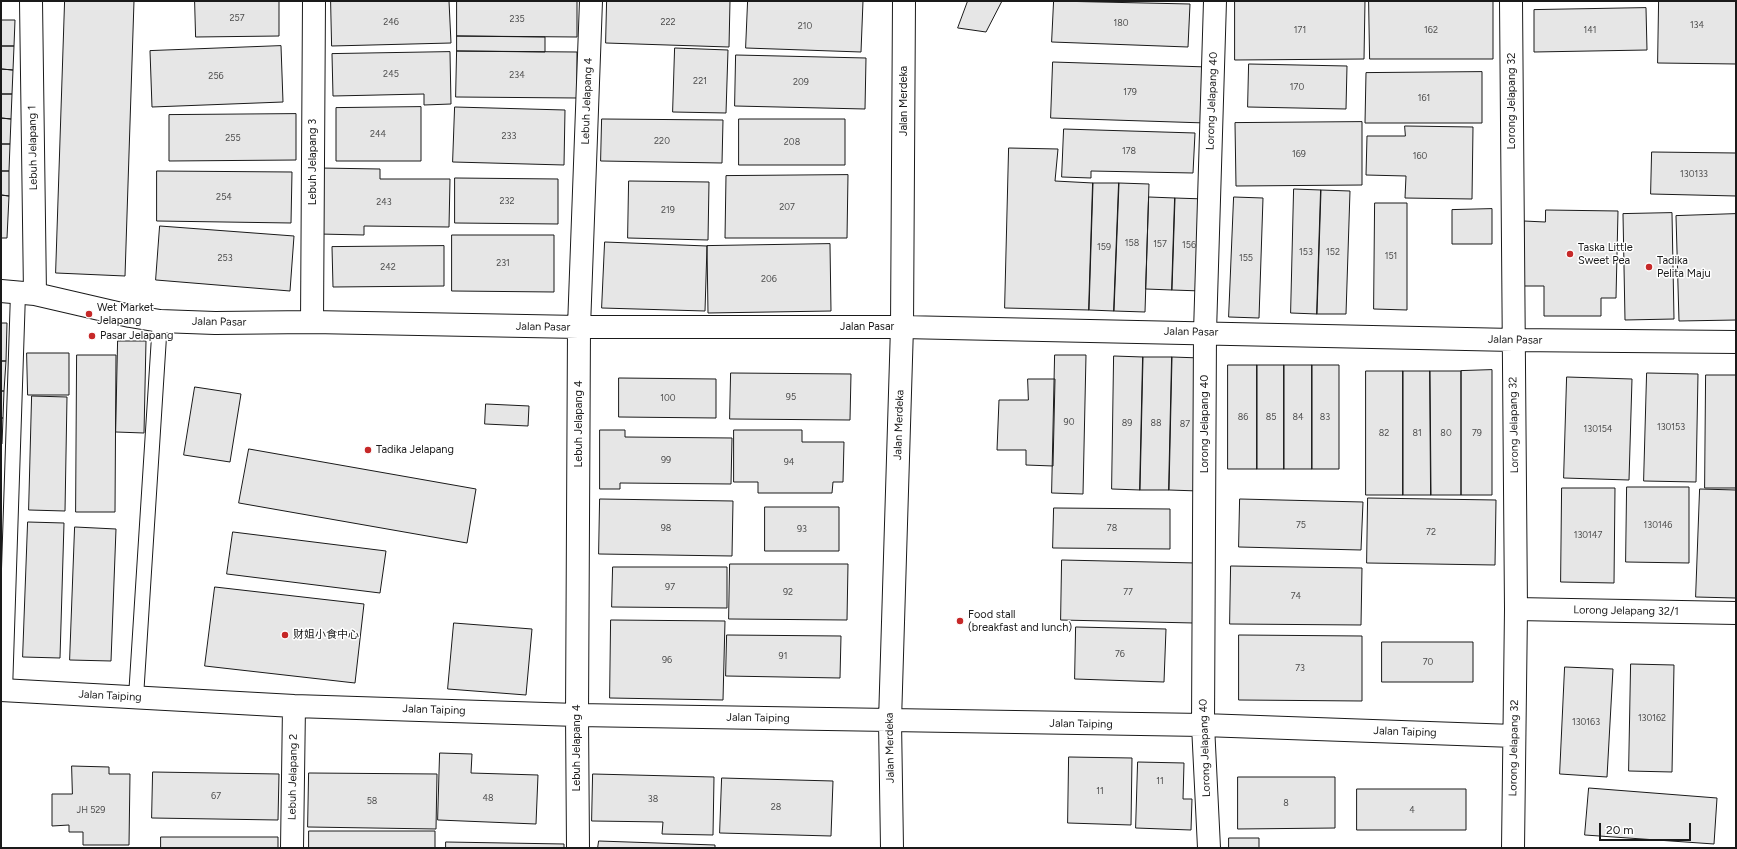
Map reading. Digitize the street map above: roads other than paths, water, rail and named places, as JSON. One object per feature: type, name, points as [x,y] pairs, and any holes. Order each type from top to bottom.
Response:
[{"type":"street","name":"Lebuh Jelapang 1","points":[[18,293],[31,1]]},
{"type":"street","name":"Lebuh Jelapang 3","points":[[312,322],[314,1]]},
{"type":"street","name":"Lebuh Jelapang 4","points":[[578,848],[577,715],[579,327],[591,1]]},
{"type":"street","name":"Jalan Merdeka","points":[[892,848],[890,721],[902,326],[904,1]]},
{"type":"street","name":"Lorong Jelapang 40","points":[[1209,848],[1203,726],[1205,332],[1215,1]]},
{"type":"street","name":"Lorong Jelapang 32","points":[[1511,1],[1516,609],[1513,848]]},
{"type":"street","name":"Jalan Pasar","points":[[18,293],[160,321],[216,323],[312,322],[579,327],[902,326],[1513,340],[1736,342]]},
{"type":"street","name":"Lorong Jelapang 32/1","points":[[1516,609],[1736,613]]},
{"type":"street","name":"Jalan Taiping","points":[[3,690],[294,706],[577,715],[1203,726],[1514,736]]},
{"type":"street","name":"Lebuh Jelapang 2","points":[[292,848],[294,706]]},
{"type":"lane","points":[[3,690],[18,293]]},
{"type":"lane","points":[[136,697],[160,321]]},
{"type":"place","name":"Taska Little Sweet Pea","points":[[1570,254]]},
{"type":"place","name":"Tadika Pelita Maju","points":[[1649,267]]},
{"type":"place","name":"Wet Market Jelapang","points":[[89,314]]},
{"type":"place","name":"Pasar Jelapang","points":[[92,336]]},
{"type":"place","name":"Tadika Jelapang","points":[[368,450]]},
{"type":"place","name":"Food stall (breakfast and lunch)","points":[[960,621]]},
{"type":"place","name":"财姐小食中心","points":[[285,635]]}]
